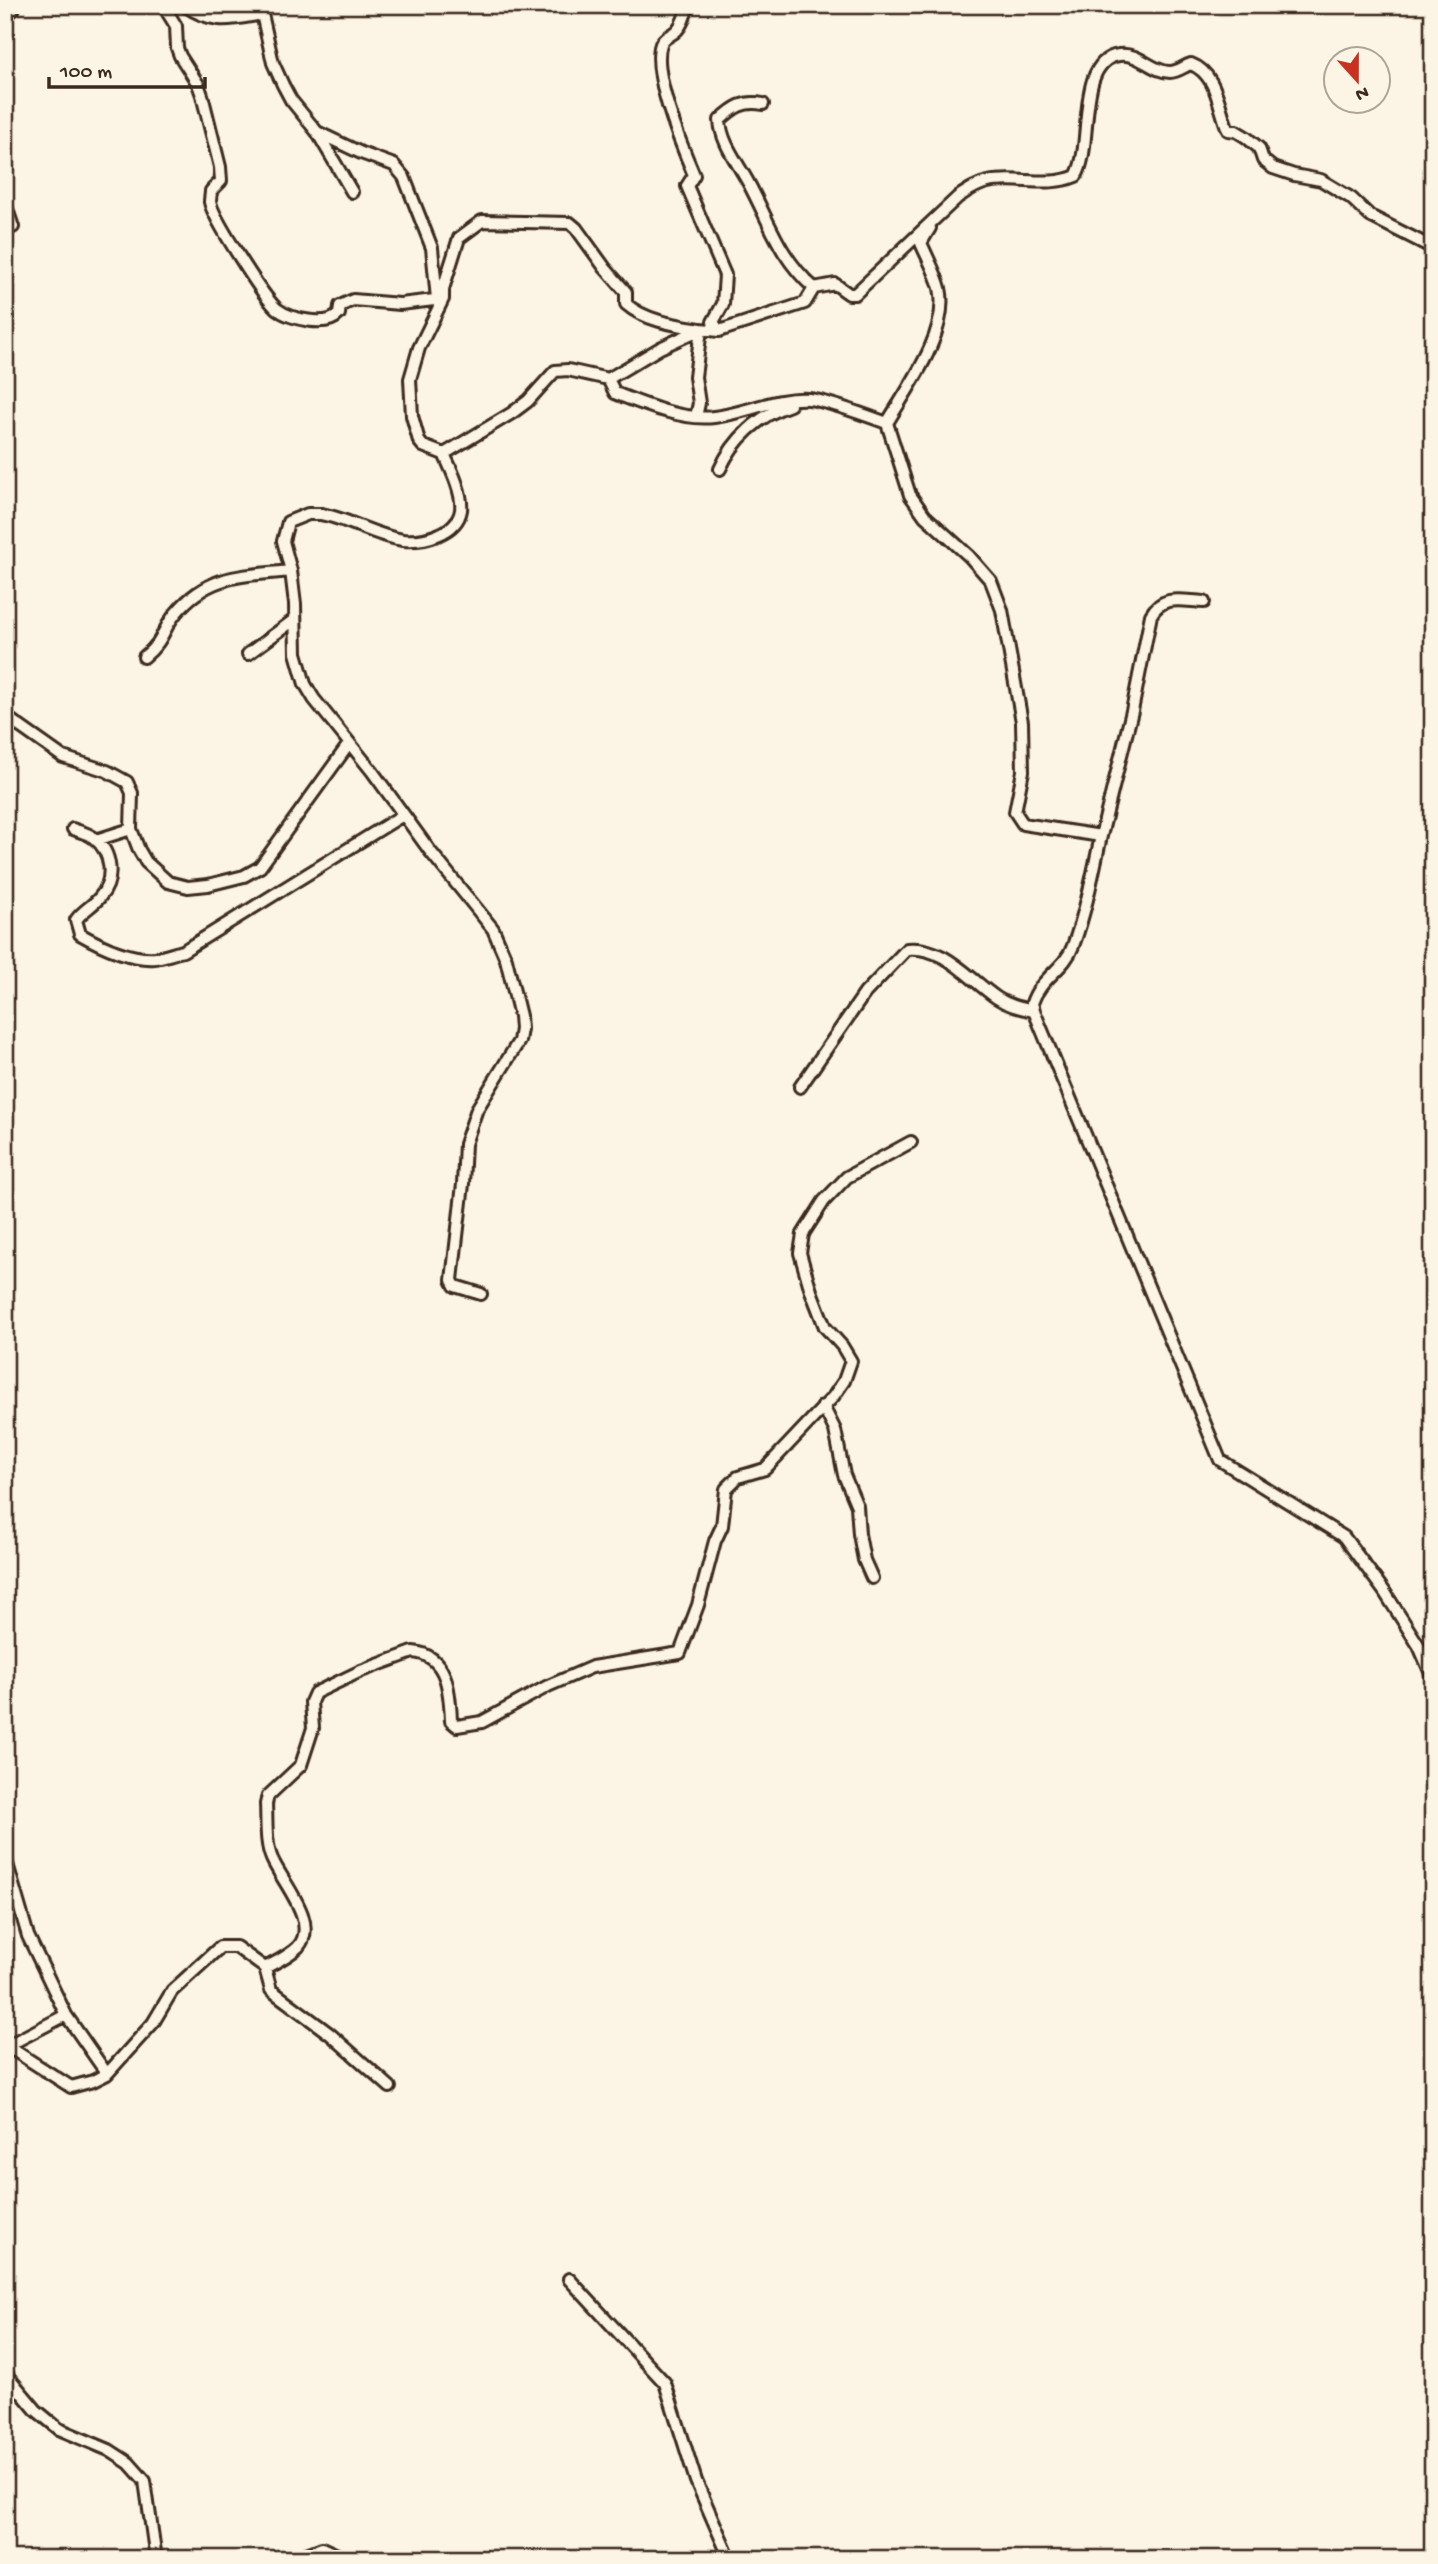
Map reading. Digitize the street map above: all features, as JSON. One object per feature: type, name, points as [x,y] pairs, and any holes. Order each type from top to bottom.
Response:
[{"type":"street","points":[[5,15],[13,10],[15,5]]},
{"type":"street","points":[[163,5],[176,26],[180,56],[198,84],[213,137],[220,181],[211,191],[212,208],[227,237],[275,307],[297,317],[330,321],[339,314],[340,306],[353,300],[400,304],[440,299]]},
{"type":"street","points":[[184,5],[216,21],[231,20],[261,9],[273,63],[283,85],[291,100],[317,132],[352,192]]},
{"type":"street","points":[[688,5],[677,31],[664,39],[660,48],[660,74],[694,175],[687,186],[725,275],[723,304],[713,322],[719,331]]},
{"type":"street","points":[[481,1294],[455,1286],[452,1280],[460,1221],[465,1144],[477,1109],[519,1041],[522,1029],[506,959],[493,929],[305,684],[296,653],[292,571],[283,541],[286,525],[295,518],[321,513],[404,540],[430,537],[450,527],[461,511],[460,498],[444,454],[423,446],[419,441],[414,429],[410,394],[416,356],[440,299],[459,238],[482,221],[569,223],[576,228],[626,292],[626,304],[635,312],[672,324],[701,329],[719,331],[805,303],[814,288],[835,284],[849,294],[855,294],[958,197],[986,182],[1056,181],[1076,176],[1083,165],[1088,100],[1093,80],[1099,68],[1112,57],[1126,55],[1163,71],[1177,71],[1191,64],[1203,69],[1214,85],[1218,106],[1228,130],[1246,137],[1259,148],[1263,160],[1273,168],[1294,176],[1321,180],[1351,198],[1370,215],[1433,248]]},
{"type":"street","points":[[763,104],[751,102],[738,105],[720,120],[721,133],[756,197],[774,239],[800,275],[814,288]]},
{"type":"street","points":[[317,132],[394,165],[404,177],[432,248],[440,299]]},
{"type":"street","points":[[5,202],[13,227]]},
{"type":"street","points":[[938,215],[921,243],[940,289],[940,309],[935,336],[887,423],[910,495],[925,516],[969,556],[991,581],[1002,610],[1022,722],[1023,771],[1015,812],[1023,824],[1101,836]]},
{"type":"street","points":[[444,454],[512,413],[528,401],[555,371],[568,370],[608,379],[660,348],[701,329]]},
{"type":"street","points":[[696,417],[699,402],[695,377],[701,329]]},
{"type":"street","points":[[608,379],[615,393],[645,405],[696,417],[712,418],[741,412],[767,402],[809,399],[887,423]]},
{"type":"street","points":[[720,468],[727,453],[749,429],[776,410],[809,399]]},
{"type":"street","points":[[144,657],[158,646],[174,615],[205,587],[229,578],[292,571]]},
{"type":"street","points":[[1204,602],[1166,600],[1157,605],[1151,615],[1132,711],[1089,894],[1073,948],[1041,984],[1032,1003],[1220,1460],[1344,1537],[1419,1646],[1433,1678]]},
{"type":"street","points":[[248,654],[294,621]]},
{"type":"street","points":[[5,716],[63,757],[107,771],[127,782],[132,793],[131,829],[146,862],[160,877],[177,886],[208,885],[255,871],[267,859],[349,744]]},
{"type":"street","points":[[73,829],[96,840],[108,859],[110,878],[100,899],[76,920],[80,934],[122,952],[143,958],[157,958],[183,951],[403,814]]},
{"type":"street","points":[[96,840],[131,829]]},
{"type":"street","points":[[800,1087],[865,993],[906,949],[933,951],[1009,1005],[1034,1010]]},
{"type":"street","points":[[265,1968],[296,1949],[304,1939],[300,1909],[270,1856],[267,1804],[268,1796],[301,1765],[313,1728],[311,1702],[315,1693],[361,1671],[418,1653],[426,1655],[442,1669],[448,1686],[452,1721],[457,1726],[466,1726],[482,1722],[548,1686],[592,1667],[680,1653],[722,1526],[726,1489],[738,1477],[765,1469],[844,1381],[851,1361],[825,1327],[811,1291],[800,1253],[803,1234],[824,1202],[847,1177],[911,1142]]},
{"type":"street","points":[[823,1406],[835,1430],[844,1475],[857,1506],[864,1560],[872,1578]]},
{"type":"street","points":[[5,1857],[28,1937],[66,2015],[107,2074]]},
{"type":"street","points":[[5,2048],[15,2051],[71,2087],[93,2081],[107,2074],[153,2023],[172,1990],[220,1947],[236,1947],[265,1968],[271,1990],[330,2034],[390,2087]]},
{"type":"street","points":[[5,2048],[66,2015]]},
{"type":"street","points":[[569,2278],[665,2383],[696,2481],[730,2559]]},
{"type":"street","points":[[5,2373],[31,2405],[59,2429],[109,2450],[129,2463],[145,2481],[156,2559]]},
{"type":"street","points":[[295,2559],[322,2548],[346,2559]]}]
